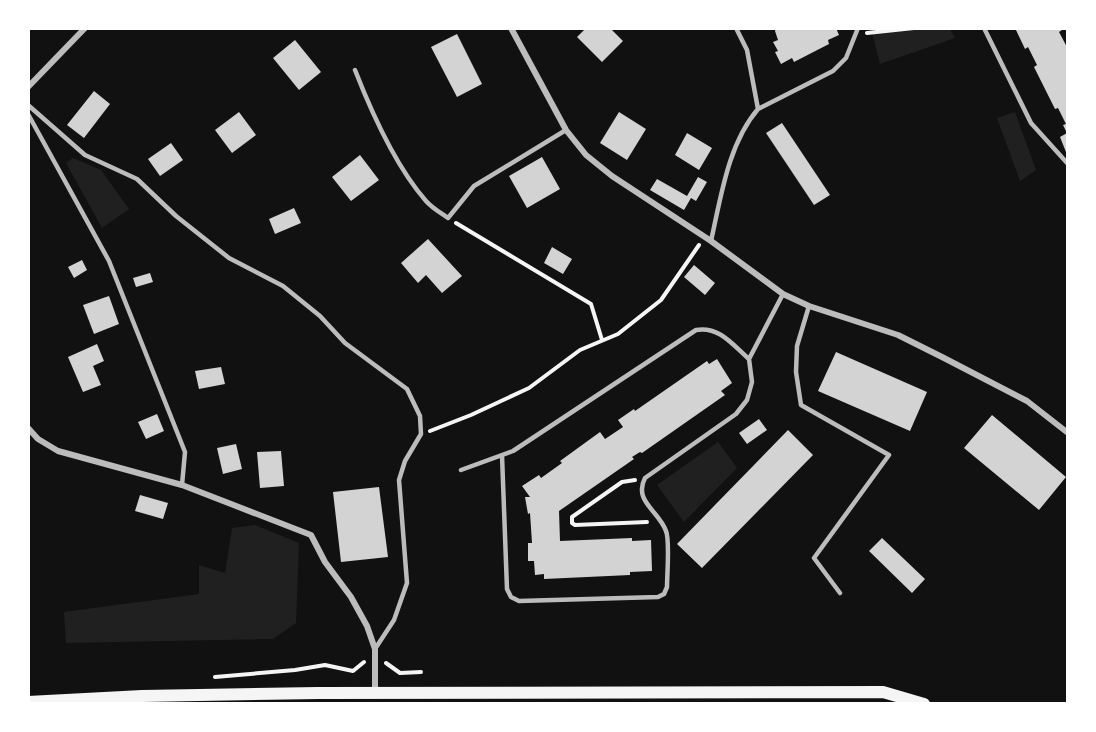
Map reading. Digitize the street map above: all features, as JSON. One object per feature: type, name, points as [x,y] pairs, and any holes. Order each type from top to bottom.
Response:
[{"type":"main road","points":[[28,702],[142,696],[375,693],[883,692],[924,704]]},
{"type":"street","points":[[28,87],[85,28]]},
{"type":"street","points":[[511,28],[566,130],[586,155],[612,176],[708,239],[783,294],[809,306],[898,335],[1027,401],[1068,433]]},
{"type":"street","points":[[28,428],[38,439],[58,451],[182,485],[311,535],[325,562],[351,597],[366,626],[375,649],[375,693]]},
{"type":"lane","points":[[736,28],[747,50],[758,109]]},
{"type":"lane","points":[[708,239],[729,170],[746,126],[758,109],[833,71],[846,58],[858,28]]},
{"type":"lane","points":[[984,28],[1031,123],[1068,164]]},
{"type":"lane","points":[[355,70],[364,93],[408,176],[427,202],[448,218],[474,186],[566,130]]},
{"type":"lane","points":[[28,105],[85,155],[137,179],[176,216],[229,258],[283,285],[320,316],[345,343],[407,389],[420,416],[421,434],[405,460],[399,480],[407,583],[394,620],[375,649]]},
{"type":"lane","points":[[28,114],[110,261],[185,452],[182,485]]},
{"type":"lane","points":[[502,455],[507,589],[511,597],[519,601],[658,597],[664,594],[667,587],[667,531],[641,495],[640,486],[645,478],[736,414],[747,400],[752,382],[749,358],[783,294]]},
{"type":"lane","points":[[809,306],[797,346],[796,372],[801,405],[889,455],[814,558],[840,592]]},
{"type":"lane","points":[[461,470],[513,451],[696,330],[706,328],[717,331],[749,358]]},
{"type":"path","points":[[872,33],[914,28]]},
{"type":"path","points":[[448,218],[591,304],[603,340]]},
{"type":"path","points":[[421,434],[471,415],[529,388],[580,350],[618,334],[661,300],[708,239]]},
{"type":"path","points":[[645,478],[622,482],[572,517],[572,523],[574,525],[659,521]]},
{"type":"path","points":[[208,678],[325,666],[353,671],[362,662],[386,663],[400,673],[422,672]]},
{"type":"shaded area","points":[[871,29],[950,29],[955,38],[880,64]]},
{"type":"shaded area","points":[[1015,112],[1036,170],[1020,181],[997,118]]},
{"type":"shaded area","points":[[73,158],[101,170],[129,209],[102,228],[66,163]]},
{"type":"shaded area","points":[[718,442],[737,468],[684,522],[657,485]]},
{"type":"shaded area","points":[[255,525],[299,543],[296,623],[273,639],[66,643],[64,612],[199,594],[199,565],[225,573],[232,528]]},
{"type":"building","points":[[586,28],[610,28],[623,41],[602,62],[577,37]]},
{"type":"building","points":[[776,28],[836,28],[839,35],[828,40],[829,44],[794,62],[792,58],[781,64],[773,42],[778,40]]},
{"type":"building","points":[[1015,28],[1065,28],[1059,32],[1068,49],[1068,157],[1060,137],[1067,133],[1063,125],[1066,124],[1058,108],[1055,109],[1034,67],[1037,65],[1028,47],[1025,49]]},
{"type":"building","points":[[457,34],[482,84],[457,97],[431,47]]},
{"type":"building","points":[[295,40],[321,72],[299,90],[273,58]]},
{"type":"building","points":[[94,91],[110,104],[84,138],[67,125]]},
{"type":"building","points":[[239,112],[256,135],[232,153],[215,130]]},
{"type":"building","points":[[619,112],[646,129],[627,160],[600,143]]},
{"type":"building","points":[[782,123],[830,195],[814,205],[766,133]]},
{"type":"building","points":[[687,133],[712,148],[699,170],[675,155]]},
{"type":"building","points":[[171,143],[183,160],[160,176],[148,159]]},
{"type":"building","points":[[360,155],[379,180],[351,201],[332,177]]},
{"type":"building","points":[[542,157],[560,189],[527,208],[509,176]]},
{"type":"building","points":[[698,177],[707,182],[696,201],[691,198],[684,210],[650,190],[657,179],[687,196]]},
{"type":"building","points":[[294,208],[301,223],[275,234],[269,219]]},
{"type":"building","points":[[428,239],[462,276],[442,293],[426,275],[418,283],[401,263]]},
{"type":"building","points":[[552,247],[572,259],[563,274],[544,263]]},
{"type":"building","points":[[82,260],[87,270],[74,278],[68,267]]},
{"type":"building","points":[[694,265],[715,283],[705,295],[684,277]]},
{"type":"building","points":[[150,273],[153,282],[136,287],[133,278]]},
{"type":"building","points":[[109,296],[119,324],[94,334],[83,305]]},
{"type":"building","points":[[97,344],[104,361],[93,366],[101,385],[83,392],[68,357]]},
{"type":"building","points":[[836,352],[927,392],[910,431],[818,391]]},
{"type":"building","points":[[717,359],[732,383],[721,391],[725,395],[642,453],[632,457],[634,459],[559,511],[560,541],[632,538],[632,541],[651,540],[652,571],[630,572],[630,575],[544,579],[544,574],[535,575],[534,561],[528,561],[528,543],[532,543],[530,513],[528,514],[525,497],[530,497],[522,486],[539,475],[541,478],[600,432],[605,439],[623,427],[618,420],[634,409],[635,411],[707,361],[709,364]]},
{"type":"building","points":[[221,367],[225,384],[199,389],[195,371]]},
{"type":"building","points":[[157,414],[164,431],[146,439],[138,422]]},
{"type":"building","points":[[992,415],[1066,477],[1039,510],[964,448]]},
{"type":"building","points":[[759,419],[767,430],[747,444],[739,433]]},
{"type":"building","points":[[788,430],[813,455],[702,568],[677,544]]},
{"type":"building","points":[[236,444],[242,469],[223,474],[217,448]]},
{"type":"building","points":[[281,451],[284,486],[260,488],[257,452]]},
{"type":"building","points":[[379,487],[388,557],[341,562],[333,492]]},
{"type":"building","points":[[140,495],[168,503],[163,519],[135,511]]},
{"type":"building","points":[[882,538],[925,579],[912,593],[869,551]]}]
